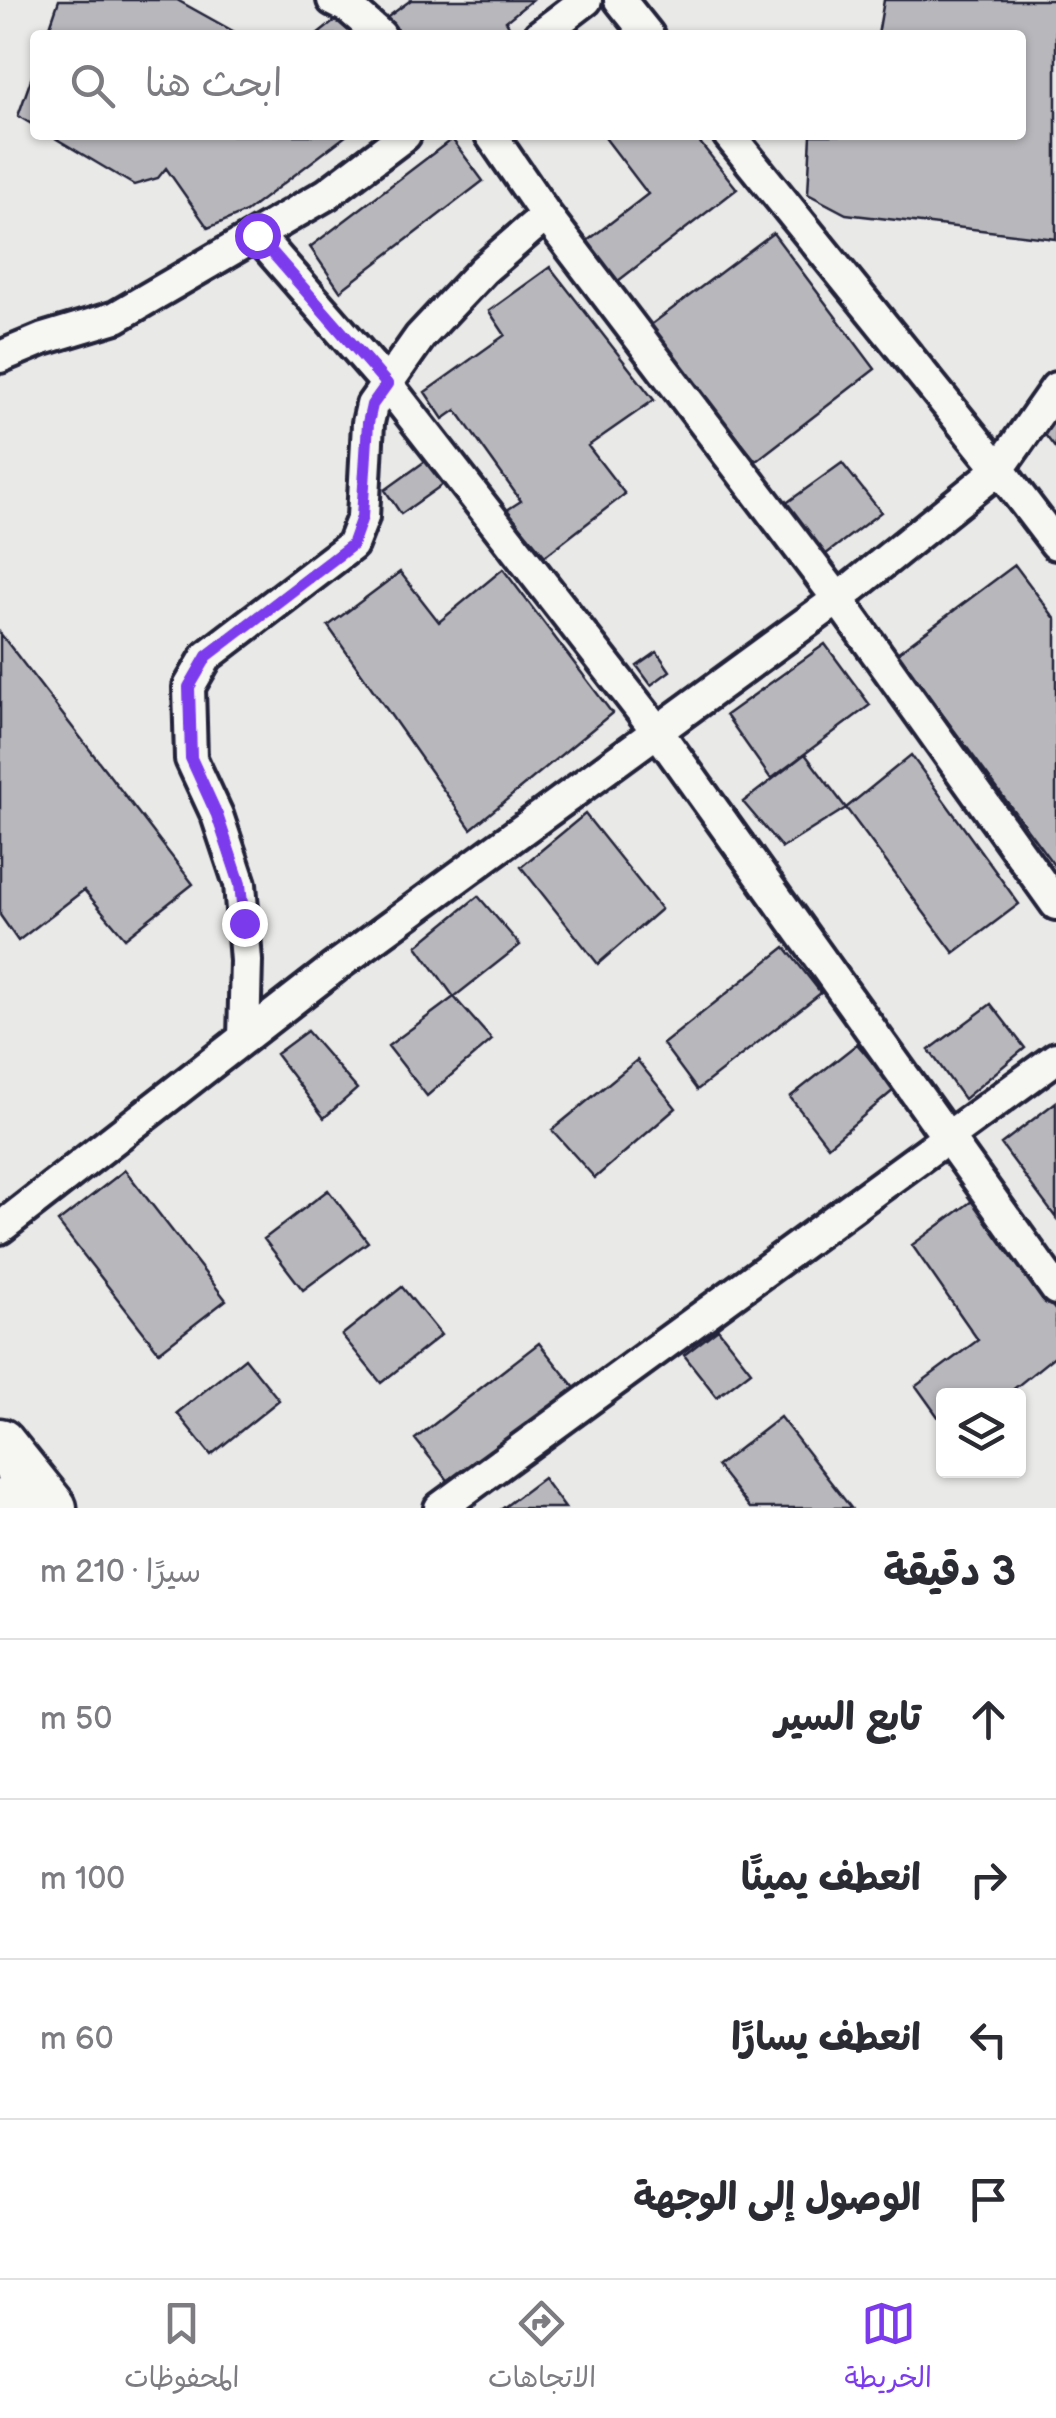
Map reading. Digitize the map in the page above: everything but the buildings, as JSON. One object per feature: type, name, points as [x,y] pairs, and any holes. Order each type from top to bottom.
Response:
[{"type":"main road","points":[[0,1444],[52,1508]]},
{"type":"street","points":[[333,0],[374,30]]},
{"type":"street","points":[[547,30],[586,0]]},
{"type":"street","points":[[620,0],[644,30]]},
{"type":"street","points":[[0,357],[43,339],[116,318],[327,194],[399,140]]},
{"type":"street","points":[[494,140],[546,216],[838,599],[1056,904]]},
{"type":"street","points":[[733,140],[1056,544]]},
{"type":"street","points":[[244,1038],[246,961],[240,884],[217,815],[191,758],[189,687],[207,656],[352,545],[362,517],[372,405],[420,337],[483,270],[546,216]]},
{"type":"street","points":[[257,235],[387,384],[658,732],[1056,1289]]},
{"type":"street","points":[[0,1228],[335,966],[838,599],[999,469],[1056,388]]},
{"type":"street","points":[[440,1508],[1056,1058]]},
{"type":"route","points":[[244,923],[240,884],[217,815],[191,758],[189,687],[207,656],[352,545],[362,517],[368,423],[372,405],[387,384],[257,235]]}]
